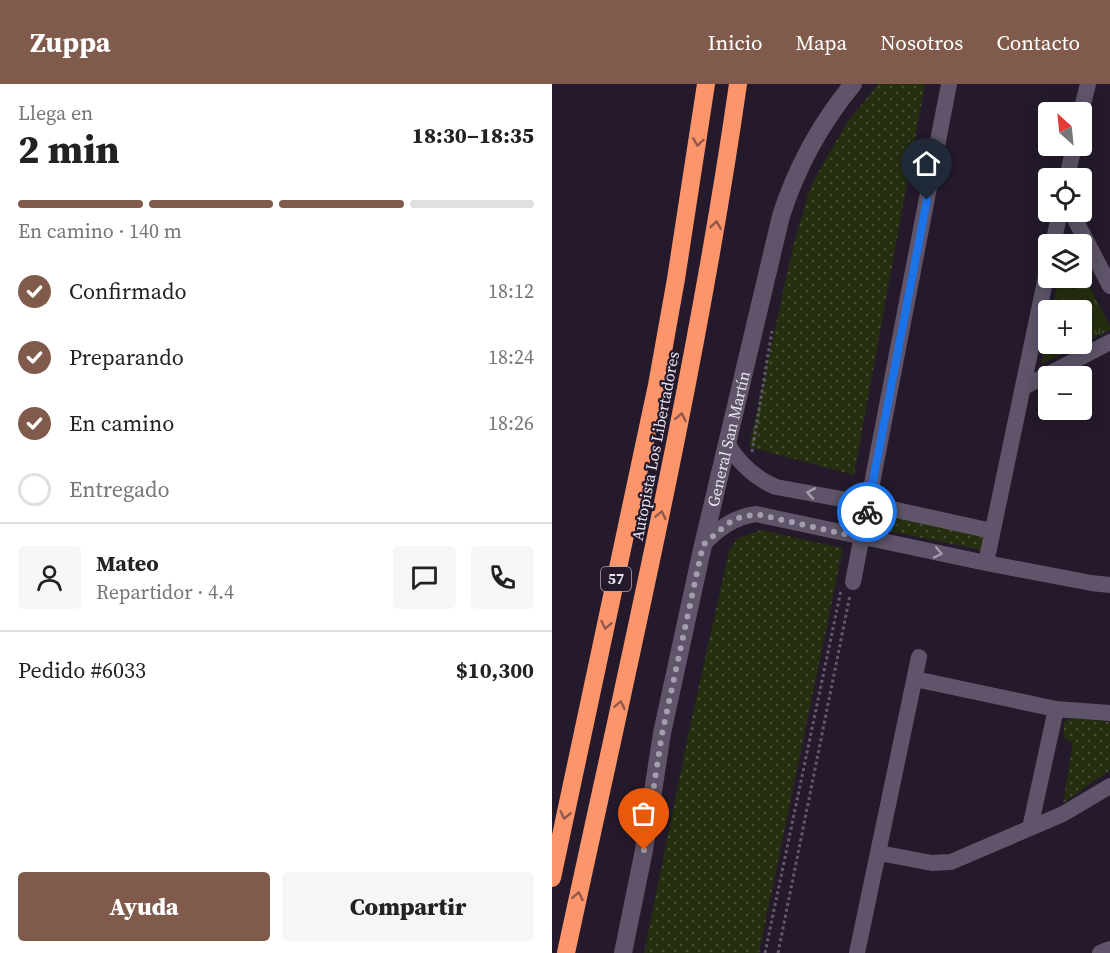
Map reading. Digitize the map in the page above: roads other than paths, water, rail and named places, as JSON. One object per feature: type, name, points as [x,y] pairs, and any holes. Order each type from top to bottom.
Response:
[{"type":"highway","name":"Autopista Los Libertadores","points":[[552,878],[657,385],[680,258],[706,84]]},
{"type":"highway","name":"Autopista Los Libertadores","points":[[566,953],[641,609],[690,369],[710,263],[738,84]]},
{"type":"street","name":"General San Martín","points":[[623,953],[644,850],[662,734],[703,545],[787,197],[815,136],[853,84]]},
{"type":"street","points":[[848,582],[862,538],[869,504],[949,84]]},
{"type":"street","points":[[1084,102],[1088,84]]},
{"type":"street","points":[[1076,222],[1110,286]]},
{"type":"street","points":[[986,563],[1044,288]]},
{"type":"street","points":[[1024,387],[1110,342]]},
{"type":"street","points":[[727,443],[741,464],[763,482],[776,487],[869,504],[993,531]]},
{"type":"street","points":[[703,545],[727,524],[738,518],[756,514],[986,563],[1110,585]]},
{"type":"street","points":[[858,953],[919,657]]},
{"type":"street","points":[[915,679],[1056,709],[1110,713]]},
{"type":"street","points":[[1030,828],[1056,709]]},
{"type":"street","points":[[879,853],[945,864],[1078,806],[1110,786]]},
{"type":"street","points":[[1100,953],[1110,949]]}]
